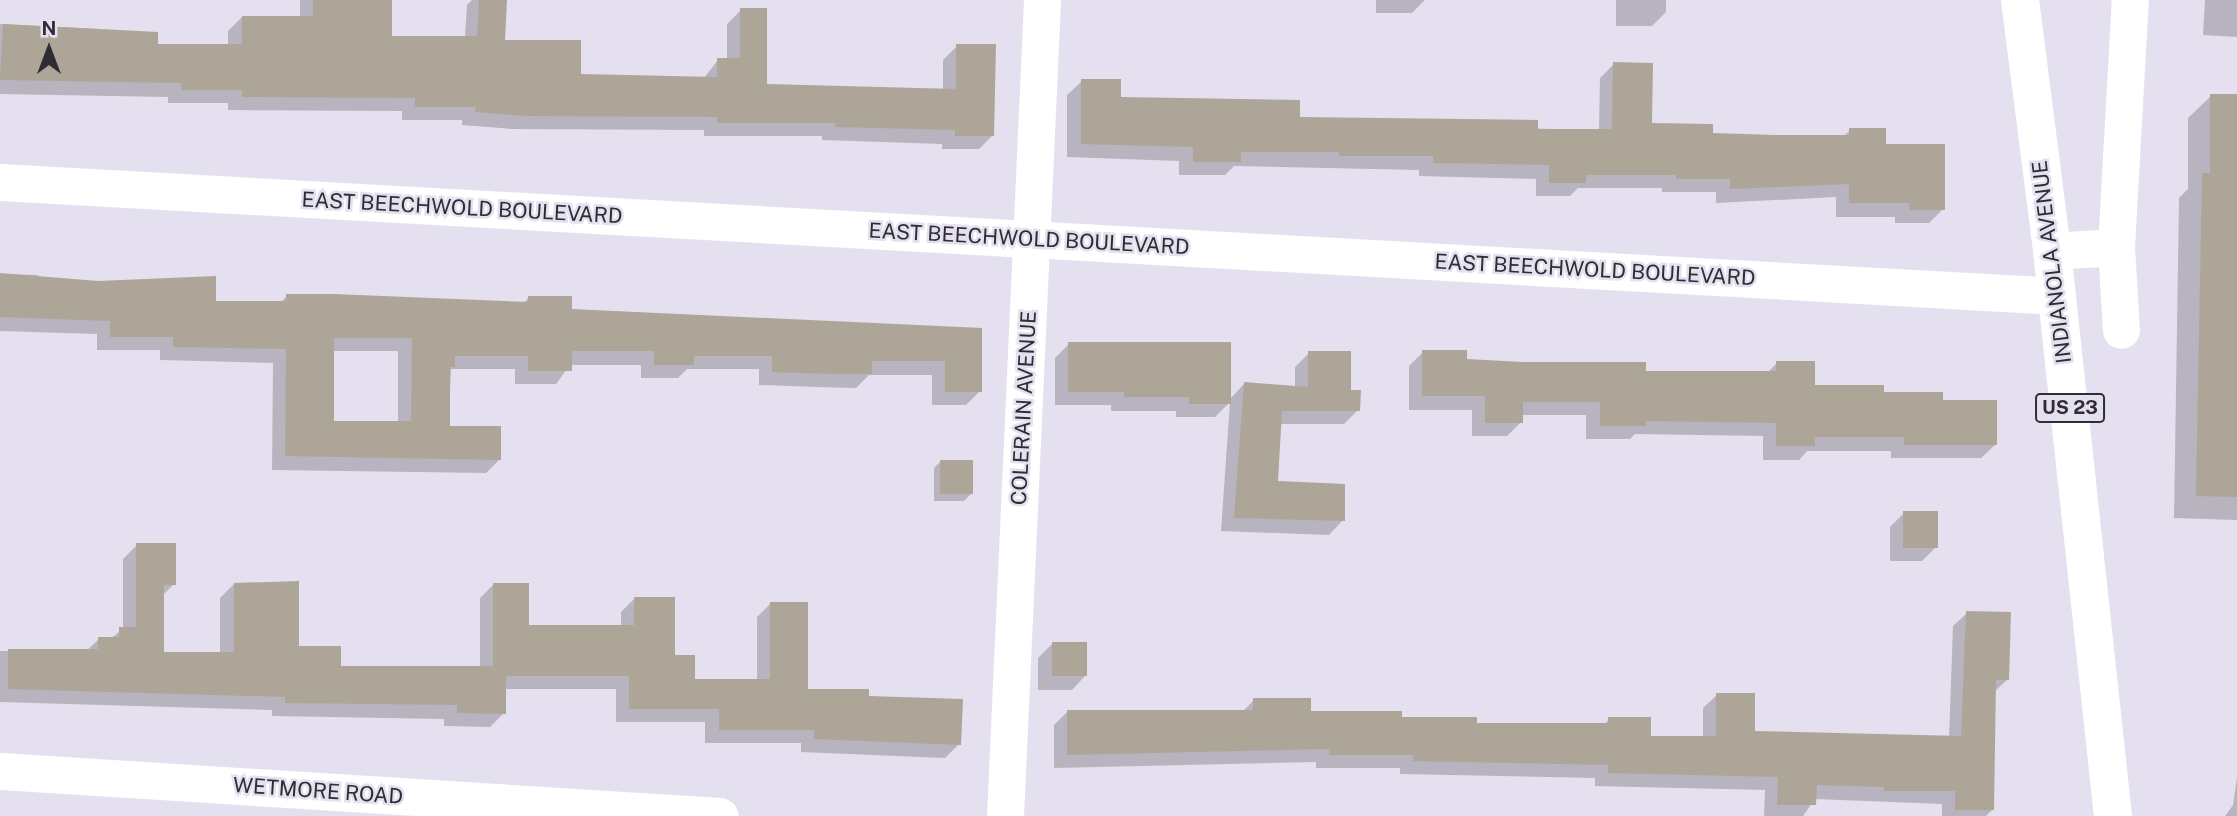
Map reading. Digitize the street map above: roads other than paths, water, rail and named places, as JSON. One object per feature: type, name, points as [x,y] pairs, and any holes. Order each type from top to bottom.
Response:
[{"type":"main road","name":"INDIANOLA AVENUE","points":[[2020,0],[2052,251],[2113,816]]},
{"type":"street","name":"COLERAIN AVENUE","points":[[1005,816],[1042,0]]},
{"type":"street","points":[[2121,330],[2116,247],[2130,0]]},
{"type":"street","name":"EAST BEECHWOLD BOULEVARD","points":[[0,182],[2057,296]]},
{"type":"street","points":[[2052,251],[2116,247]]},
{"type":"street","name":"WETMORE ROAD","points":[[0,771],[720,816]]}]
